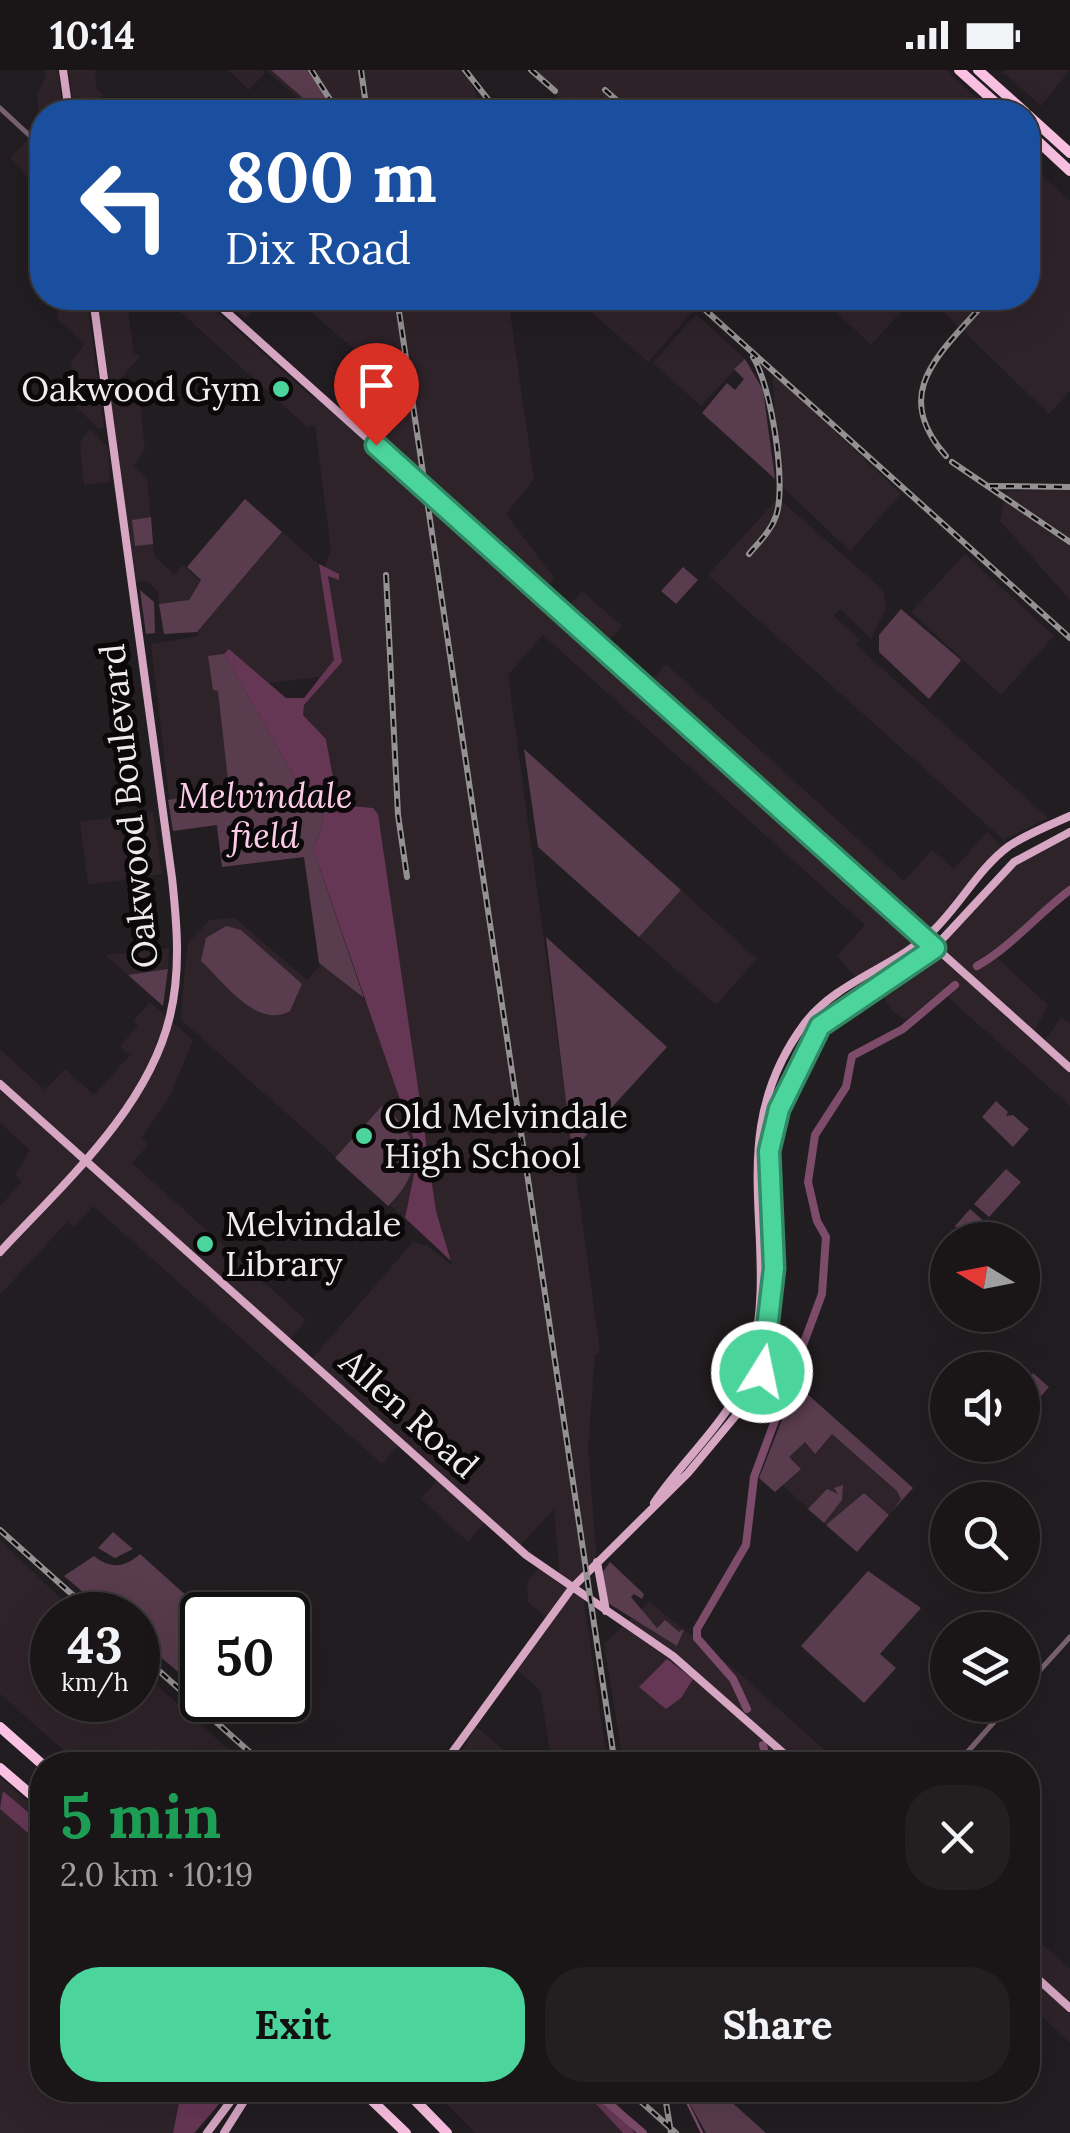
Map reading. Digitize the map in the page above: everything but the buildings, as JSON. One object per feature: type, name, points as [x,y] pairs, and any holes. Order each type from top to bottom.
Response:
[{"type":"highway","points":[[959,70],[993,100]]},
{"type":"highway","points":[[978,70],[1011,100]]},
{"type":"highway","points":[[1040,126],[1070,153]]},
{"type":"highway","points":[[1040,143],[1070,171]]},
{"type":"highway","points":[[2,1728],[30,1753]]},
{"type":"highway","points":[[0,1768],[30,1794]]},
{"type":"highway","points":[[374,2102],[406,2133]]},
{"type":"highway","points":[[417,2102],[447,2133]]},
{"type":"main road","points":[[63,70],[67,100]]},
{"type":"main road","name":"Oakwood Boulevard","points":[[0,1252],[119,1118],[149,1072],[170,1019],[178,951],[172,878],[95,310]]},
{"type":"main road","points":[[224,310],[1070,1068]]},
{"type":"main road","points":[[648,1511],[736,1396],[750,1364],[760,1253],[756,1141],[791,1048],[826,1002],[909,950],[942,922],[1010,845],[1070,816]]},
{"type":"main road","points":[[453,1752],[572,1588],[732,1424],[762,1372],[774,1268],[770,1140],[808,1044],[834,1014],[935,948],[1014,862],[1070,832]]},
{"type":"main road","points":[[966,895],[976,904]]},
{"type":"main road","points":[[942,922],[952,932]]},
{"type":"main road","points":[[909,950],[916,962]]},
{"type":"main road","name":"Allen Road","points":[[0,1084],[526,1555],[674,1656],[782,1752]]},
{"type":"main road","points":[[597,1562],[606,1610]]},
{"type":"main road","points":[[1040,1981],[1070,2008]]},
{"type":"main road","points":[[208,2133],[230,2102]]},
{"type":"main road","points":[[226,2129],[224,2119],[232,2102]]},
{"type":"main road","points":[[226,2129],[243,2102]]},
{"type":"street","points":[[0,108],[30,136]]},
{"type":"street","points":[[1040,1670],[1070,1637]]},
{"type":"street","points":[[968,1752],[995,1722]]},
{"type":"shaded area","points":[[43,70],[58,70],[62,100],[38,100],[47,74]]},
{"type":"shaded area","points":[[68,70],[95,70],[97,89],[104,95],[100,100],[76,100],[72,96]]},
{"type":"shaded area","points":[[228,70],[262,70],[265,73],[249,90]]},
{"type":"shaded area","points":[[266,70],[465,70],[479,100],[300,100]]},
{"type":"shaded area","points":[[527,70],[946,70],[979,100],[561,100]]},
{"type":"shaded area","points":[[1005,70],[1070,70],[1041,106],[1040,100],[1034,100]]},
{"type":"shaded area","points":[[30,141],[30,180],[10,158]]},
{"type":"shaded area","points":[[1040,173],[1070,201],[1070,391],[1049,414],[941,310],[1040,310]]},
{"type":"shaded area","points":[[57,310],[89,310],[104,427],[99,429],[75,406],[71,362],[85,344],[59,321]]},
{"type":"shaded area","points":[[99,310],[128,310],[134,353],[140,356],[119,381],[140,402],[145,449],[134,466],[147,478],[154,555],[174,575],[183,565],[200,581],[188,600],[159,604],[158,592],[149,582],[135,581]]},
{"type":"shaded area","points":[[178,310],[214,310],[314,399],[319,395],[376,445],[381,438],[372,364],[308,310],[510,310],[534,479],[506,514],[554,578],[543,596],[562,613],[582,591],[622,626],[602,648],[645,687],[666,664],[904,881],[932,850],[954,869],[987,832],[1005,850],[934,930],[859,981],[837,956],[865,925],[543,635],[508,675],[600,1352],[595,1355],[588,1448],[597,1562],[573,1588],[583,1595],[606,1752],[549,1752],[540,1690],[512,1666],[548,1619],[528,1602],[527,1582],[541,1565],[560,1579],[554,1509],[518,1548],[487,1520],[468,1542],[421,1499],[439,1478],[401,1443],[382,1464],[93,1206],[74,1228],[67,1222],[0,1295],[0,1206],[22,1182],[15,1175],[30,1150],[0,1123],[0,1049],[45,1090],[65,1069],[94,1095],[130,1055],[120,1046],[138,1026],[133,1021],[150,1002],[193,1040],[170,1096],[142,1137],[149,1144],[132,1163],[306,1320],[288,1342],[310,1361],[413,1242],[428,1246],[453,1266],[436,1211],[391,926],[338,805],[326,739],[303,715],[301,703],[320,677],[269,683],[229,649],[292,741],[338,977],[406,1035],[425,1236],[180,1019],[188,943],[210,920],[235,918],[307,980],[321,964],[304,857],[222,867],[216,825],[173,831],[151,644],[199,636],[197,632],[282,532],[319,564],[322,574],[331,550],[315,426],[307,427]]},
{"type":"shaded area","points":[[236,310],[254,310],[246,319]]},
{"type":"shaded area","points":[[589,310],[694,310],[648,362]]},
{"type":"shaded area","points":[[834,310],[903,310],[871,345]]},
{"type":"shaded area","points":[[696,314],[745,359],[701,406],[653,363]]},
{"type":"shaded area","points":[[772,372],[901,494],[850,551],[780,485]]},
{"type":"shaded area","points":[[90,429],[108,447],[110,482],[84,485],[80,442]]},
{"type":"shaded area","points":[[1070,490],[1070,600],[1000,521],[1007,491]]},
{"type":"shaded area","points":[[778,498],[883,590],[886,608],[871,639],[840,609],[834,616],[860,640],[856,645],[1048,818],[1004,840],[708,575]]},
{"type":"shaded area","points":[[965,554],[1054,636],[1001,695],[911,612]]},
{"type":"shaded area","points":[[319,564],[339,574],[339,580],[328,576],[342,662],[304,705],[303,715],[326,739],[338,805],[373,808],[378,814],[436,1211],[451,1261],[405,1218],[417,1160],[413,1137],[313,849],[323,823],[322,805],[300,787],[224,654],[229,649],[286,698],[304,698],[334,660]]},
{"type":"shaded area","points":[[153,812],[162,874],[88,885],[80,822]]},
{"type":"shaded area","points":[[1070,832],[1070,890],[1022,927],[995,956],[1048,1005],[1033,1034],[1043,1043],[1061,1017],[1070,1024],[1070,1106],[942,992],[905,1020],[891,1010],[878,985],[927,954],[1009,867]]},
{"type":"shaded area","points":[[681,890],[757,959],[716,1005],[639,937]]},
{"type":"shaded area","points":[[169,948],[168,969],[128,975],[105,955]]},
{"type":"shaded area","points":[[796,1384],[913,1488],[857,1552],[764,1469]]},
{"type":"shaded area","points":[[0,1540],[54,1592],[30,1592],[30,1721],[0,1694]]},
{"type":"shaded area","points":[[649,1602],[738,1672],[827,1752],[621,1752],[604,1644]]},
{"type":"shaded area","points":[[667,1659],[693,1679],[681,1698],[666,1709],[639,1687]]},
{"type":"shaded area","points":[[160,1688],[180,1706],[180,1722],[198,1722],[232,1752],[65,1752],[32,1722],[160,1722]]},
{"type":"shaded area","points":[[476,1727],[505,1752],[461,1752]]},
{"type":"shaded area","points":[[0,1777],[30,1803],[30,2102],[221,2102],[196,2133],[0,2133]]},
{"type":"shaded area","points":[[3,1791],[30,1814],[30,1835],[0,1809]]},
{"type":"shaded area","points":[[1040,1942],[1070,1969],[1070,2043],[1040,2014]]},
{"type":"shaded area","points":[[221,2102],[194,2133],[173,2133],[179,2103]]},
{"type":"shaded area","points":[[444,2102],[604,2102],[639,2133],[476,2133]]},
{"type":"shaded area","points":[[594,2102],[614,2102],[622,2110],[634,2133],[623,2133]]},
{"type":"green space","points":[[271,70],[307,70],[328,100],[305,100]]},
{"type":"green space","points":[[745,359],[763,390],[775,479],[702,413],[727,383],[735,390],[744,379],[734,369]]},
{"type":"green space","points":[[245,499],[282,532],[197,632],[164,634],[159,604],[189,600],[201,580],[187,567]]},
{"type":"green space","points":[[151,517],[153,544],[135,546],[132,520]]},
{"type":"green space","points":[[683,567],[698,580],[676,604],[661,591]]},
{"type":"green space","points":[[140,590],[154,602],[155,633],[146,634]]},
{"type":"green space","points":[[901,609],[961,660],[929,699],[879,652],[879,635]]},
{"type":"green space","name":"Melvindale field","points":[[224,654],[300,787],[322,805],[323,823],[313,849],[364,998],[319,963],[304,857],[222,867],[217,825],[173,831],[168,800],[229,789],[218,691],[213,690],[208,656]]},
{"type":"green space","points":[[524,749],[681,890],[639,937],[538,847]]},
{"type":"green space","points":[[226,926],[241,930],[302,984],[290,1011],[278,1015],[253,1009],[201,961],[206,938]]},
{"type":"green space","points":[[546,937],[667,1047],[572,1151]]},
{"type":"green space","points":[[168,969],[163,1006],[128,975]]},
{"type":"green space","points":[[996,1101],[1008,1112],[1006,1116],[1013,1115],[1029,1129],[1013,1147],[982,1117]]},
{"type":"green space","points":[[382,1106],[405,1129],[414,1154],[408,1180],[388,1206],[335,1158]]},
{"type":"green space","points":[[1006,1169],[1021,1182],[989,1217],[974,1204]]},
{"type":"green space","points":[[970,1209],[985,1222],[959,1222]]},
{"type":"green space","points":[[1040,1379],[1049,1387],[1040,1397]]},
{"type":"green space","points":[[796,1384],[913,1488],[893,1510],[901,1499],[897,1491],[832,1434],[815,1454],[805,1442],[789,1457],[801,1469],[775,1492],[759,1478]]},
{"type":"green space","points":[[843,1485],[842,1500],[824,1523],[808,1509],[827,1489],[838,1494],[834,1488]]},
{"type":"green space","points":[[864,1493],[889,1515],[857,1552],[826,1525]]},
{"type":"green space","points":[[113,1532],[133,1549],[115,1558],[98,1548]]},
{"type":"green space","points":[[140,1554],[182,1592],[180,1673],[160,1657],[160,1592],[83,1592],[64,1576],[94,1556],[117,1565]]},
{"type":"green space","points":[[610,1562],[644,1594],[642,1599],[634,1594],[631,1597],[657,1628],[665,1620],[679,1632],[684,1629],[677,1646],[608,1603],[602,1573]]},
{"type":"green space","points":[[868,1571],[921,1608],[880,1654],[896,1668],[864,1703],[801,1646]]},
{"type":"green space","points":[[689,2102],[731,2102],[766,2133],[706,2133]]},
{"type":"waterway","points":[[977,966],[1070,890]]},
{"type":"waterway","points":[[747,1709],[733,1679],[697,1638],[697,1629],[746,1545],[754,1477],[822,1294],[826,1237],[817,1221],[808,1182],[815,1135],[846,1087],[852,1056],[903,1029],[955,985]]},
{"type":"waterway","points":[[763,1745],[765,1752]]},
{"type":"waterway","points":[[607,2102],[643,2133]]},
{"type":"waterway","points":[[687,2102],[702,2133]]},
{"type":"railway","points":[[311,70],[330,100]]},
{"type":"railway","points":[[361,70],[365,100]]},
{"type":"railway","points":[[465,70],[489,100]]},
{"type":"railway","points":[[531,70],[555,91]]},
{"type":"railway","points":[[605,90],[616,100]]},
{"type":"railway","points":[[399,310],[613,1752]]},
{"type":"railway","points":[[705,310],[1070,638]]},
{"type":"railway","points":[[946,456],[930,434],[922,414],[921,395],[935,361],[978,310]]},
{"type":"railway","points":[[749,554],[774,521],[780,482],[771,411],[753,357]]},
{"type":"railway","points":[[952,462],[1070,542]]},
{"type":"railway","points":[[990,486],[1070,487]]},
{"type":"railway","points":[[386,575],[398,815],[407,877]]},
{"type":"railway","points":[[0,1530],[69,1592]]},
{"type":"railway","points":[[160,1672],[250,1752]]},
{"type":"railway","points":[[641,2102],[676,2133]]},
{"type":"railway","points":[[666,2102],[671,2133]]},
{"type":"place","name":"Oakwood Gym","points":[[281,389]]},
{"type":"place","name":"Old Melvindale High School","points":[[364,1136]]},
{"type":"place","name":"Melvindale Library","points":[[205,1244]]},
{"type":"route","points":[[376,445],[935,948],[820,1026],[779,1109],[769,1151],[774,1268],[769,1341],[762,1372]]}]
